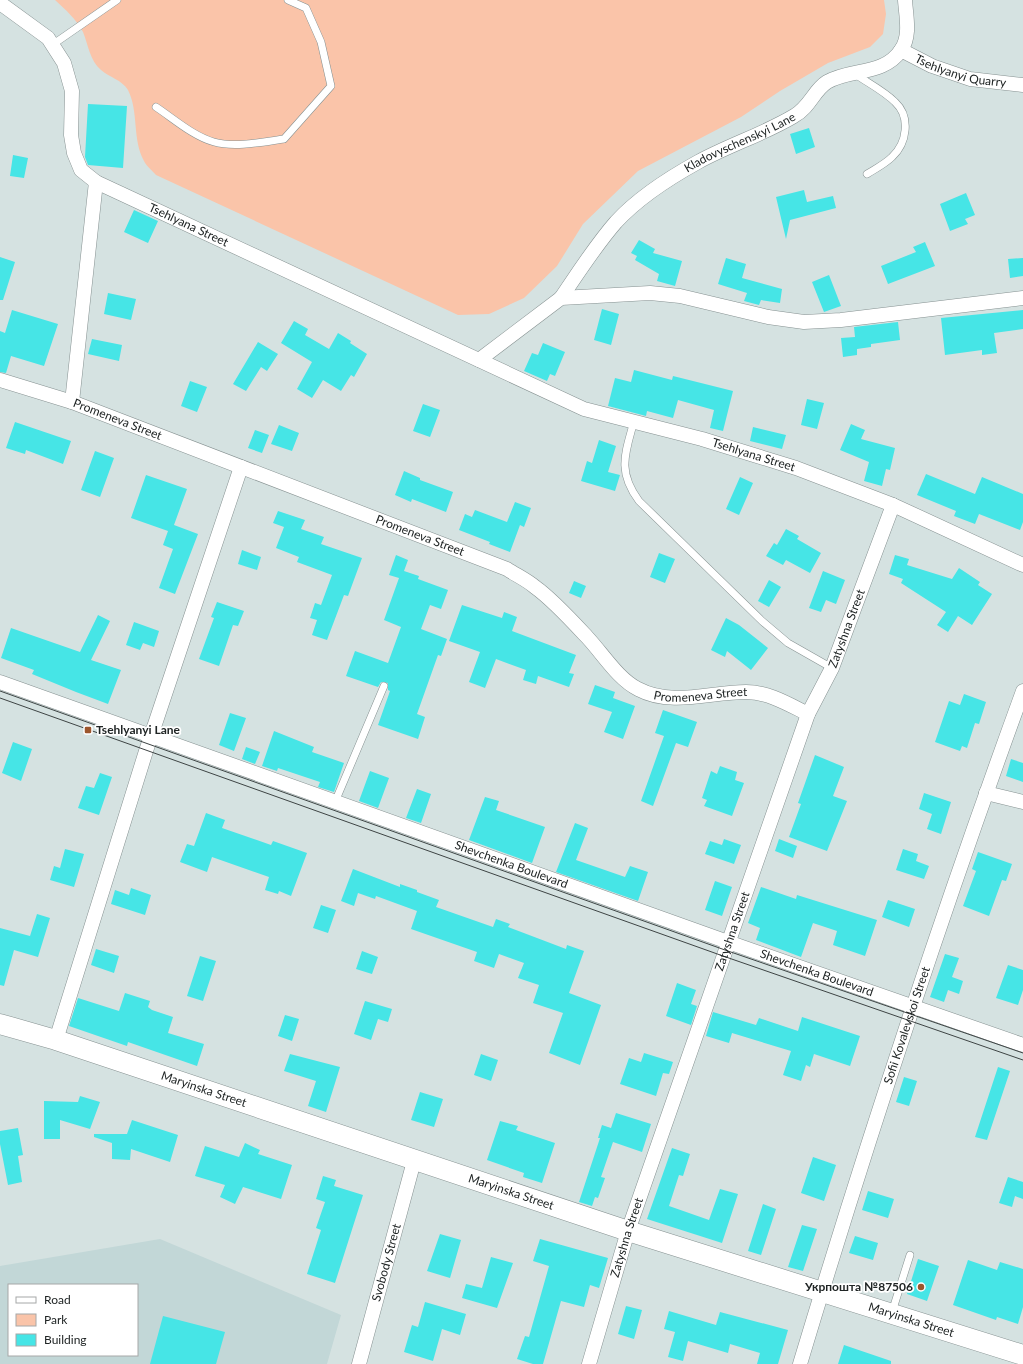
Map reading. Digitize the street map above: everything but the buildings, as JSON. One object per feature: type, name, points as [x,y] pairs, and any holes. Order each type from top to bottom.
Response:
[{"type":"street","points":[[901,50],[906,37],[905,0]]},
{"type":"street","name":"Tsehlyana Street","points":[[0,3],[48,38],[64,63],[72,91],[71,135],[74,153],[81,170],[96,182],[584,408],[702,439],[796,468],[893,505],[1023,565]]},
{"type":"street","name":"Kladovyschenskyi Lane","points":[[561,298],[608,232],[642,198],[670,178],[699,162],[793,117],[809,104],[820,88],[828,82],[874,69],[885,64],[901,50]]},
{"type":"street","name":"Tsehlyanyi Quarry","points":[[901,50],[932,66],[970,79],[1023,85]]},
{"type":"street","points":[[72,402],[96,182]]},
{"type":"street","points":[[479,360],[561,298],[650,292],[680,296],[768,317],[804,322],[841,320],[1023,298]]},
{"type":"street","name":"Promeneva Street","points":[[0,380],[72,402],[507,569],[536,587],[587,637],[621,675],[638,689],[658,696],[680,698],[716,693],[747,692],[773,697],[808,714]]},
{"type":"street","points":[[56,1040],[151,737],[241,467]]},
{"type":"street","name":"Zatyshna Street","points":[[589,1364],[628,1231],[808,714],[832,668],[893,505]]},
{"type":"street","name":"Shevchenka Boulevard","points":[[0,682],[728,942],[1023,1044]]},
{"type":"street","name":"Sofii Kovalevskoi Street","points":[[800,1364],[913,1006],[986,793],[1023,691]]},
{"type":"street","points":[[986,793],[1023,802]]},
{"type":"street","name":"Maryinska Street","points":[[0,1024],[56,1040],[414,1161],[628,1231],[1023,1355]]},
{"type":"street","name":"Svobody Street","points":[[359,1364],[414,1161]]},
{"type":"lane","points":[[52,45],[117,0]]},
{"type":"lane","points":[[156,108],[189,130],[214,142],[247,144],[284,139],[331,86],[321,42],[306,8],[288,0]]},
{"type":"lane","points":[[855,74],[896,102],[904,116],[906,130],[902,144],[892,157],[867,174]]},
{"type":"lane","points":[[634,421],[624,459],[625,475],[630,489],[639,501],[762,621],[788,643],[832,668]]},
{"type":"lane","points":[[335,802],[384,686]]},
{"type":"lane","points":[[892,1313],[910,1256]]},
{"type":"shaded area","points":[[160,1239],[341,1315],[327,1364],[0,1364],[0,1266]]},
{"type":"green space","points":[[55,0],[884,0],[886,14],[883,34],[870,47],[828,63],[780,91],[741,117],[638,171],[583,224],[557,266],[524,298],[489,314],[458,315],[156,175],[145,163],[140,153],[133,107],[128,90],[119,81],[97,66],[80,27]]},
{"type":"tram line","points":[[0,691],[725,950],[1023,1053]]},
{"type":"tram line","points":[[0,698],[723,956],[1023,1060]]},
{"type":"place","name":"Tsehlyanyi Lane","points":[[88,730]]},
{"type":"place","name":"Укрпошта №87506","points":[[921,1287]]}]
